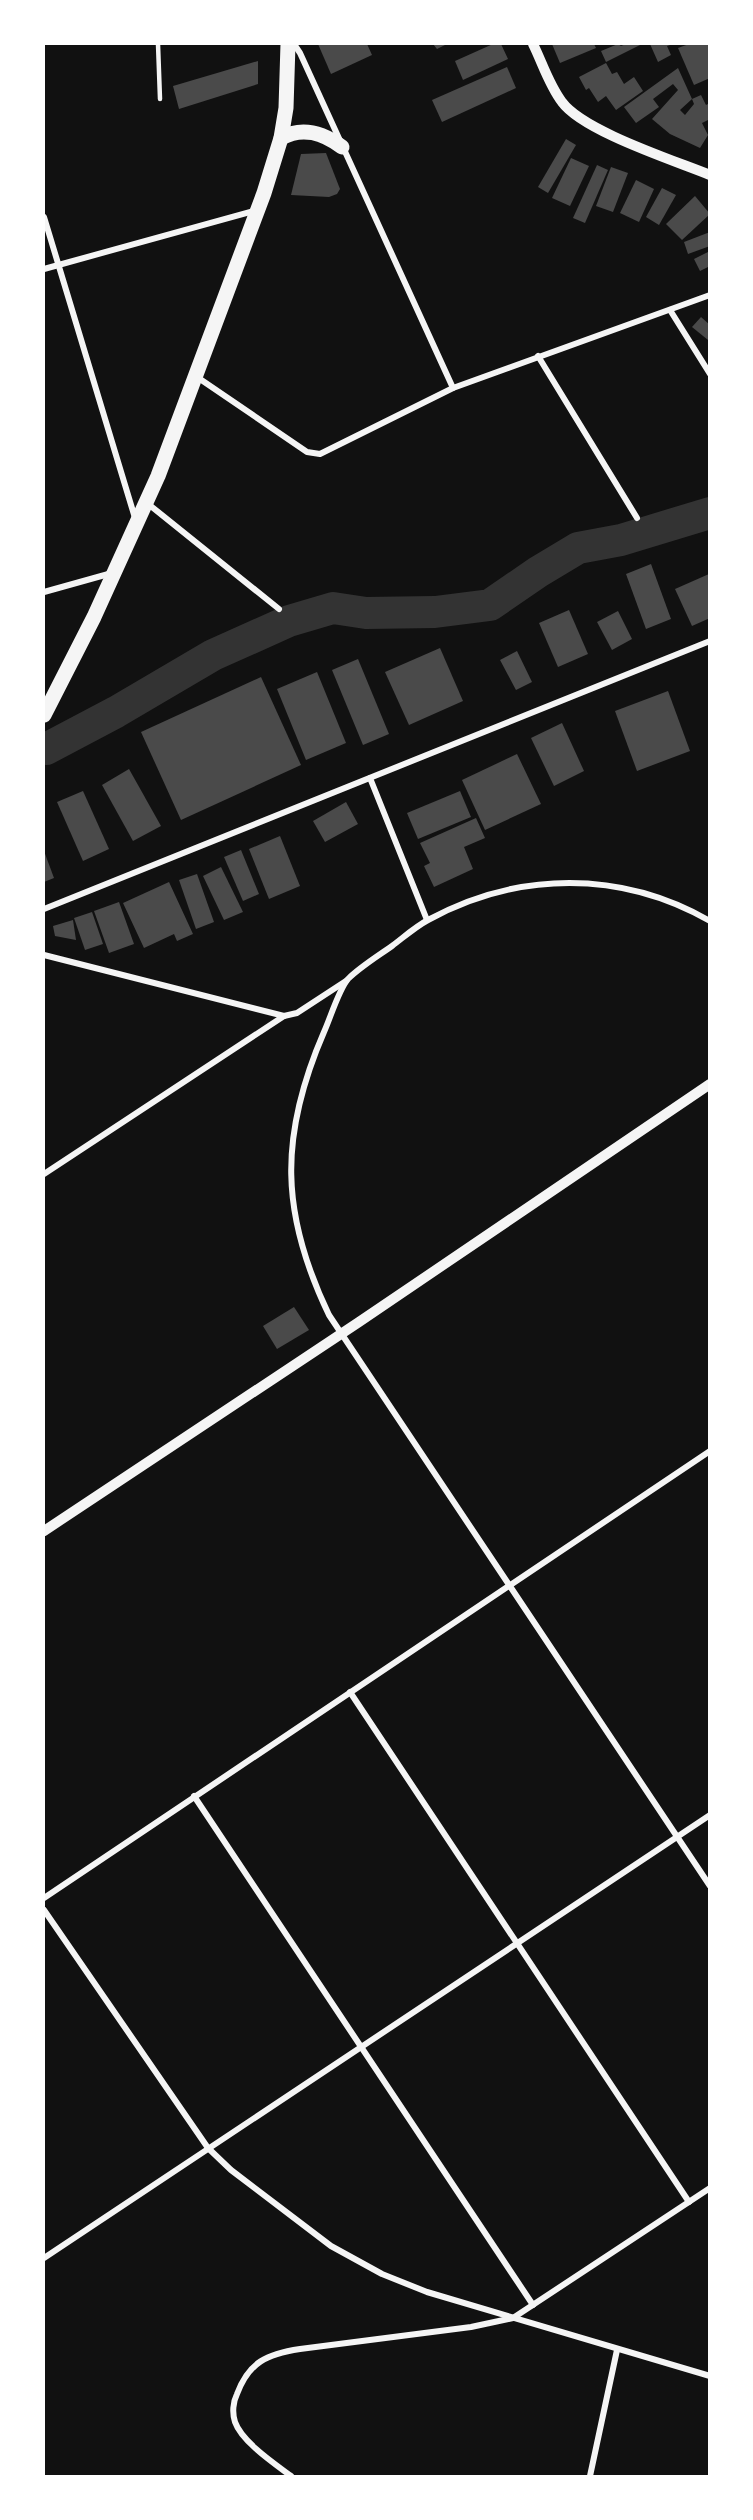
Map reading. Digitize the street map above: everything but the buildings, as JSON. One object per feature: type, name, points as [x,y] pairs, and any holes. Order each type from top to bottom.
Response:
[{"type":"main road","points":[[44,715],[138,525],[258,209],[281,138],[286,108],[288,44]]},
{"type":"main road","points":[[281,138],[296,132],[317,132],[342,147]]},
{"type":"street","points":[[294,44],[453,388]]},
{"type":"street","points":[[533,44],[556,94],[563,104],[582,121],[710,175]]},
{"type":"street","points":[[44,269],[258,209]]},
{"type":"street","points":[[44,217],[138,525]]},
{"type":"street","points":[[196,377],[307,452],[315,455],[325,453],[453,388],[710,295]]},
{"type":"street","points":[[670,310],[710,374]]},
{"type":"street","points":[[538,356],[637,518]]},
{"type":"street","points":[[147,502],[279,609]]},
{"type":"street","points":[[44,592],[115,572]]},
{"type":"street","points":[[44,909],[710,641]]},
{"type":"street","points":[[370,778],[427,920]]},
{"type":"street","points":[[44,1174],[284,1017],[297,1013],[347,980],[427,920],[466,902],[500,891],[549,883],[595,884],[644,892],[688,909],[710,921]]},
{"type":"street","points":[[44,955],[284,1017]]},
{"type":"street","points":[[347,980],[310,1065],[299,1098],[292,1140],[291,1177],[294,1216],[302,1252],[316,1288],[342,1334],[710,1886]]},
{"type":"street","points":[[44,1531],[342,1334],[710,1084]]},
{"type":"street","points":[[44,1898],[710,1451]]},
{"type":"street","points":[[350,1692],[689,2202]]},
{"type":"street","points":[[194,1796],[532,2305]]},
{"type":"street","points":[[44,2258],[517,1941],[710,1815]]},
{"type":"street","points":[[44,1910],[208,2148],[231,2170],[331,2246],[382,2274],[427,2292],[710,2376]]},
{"type":"street","points":[[291,2476],[261,2452],[235,2422],[235,2399],[242,2380],[259,2361],[272,2355],[300,2349],[471,2326],[513,2318],[710,2188]]},
{"type":"street","points":[[590,2476],[617,2350]]},
{"type":"lane","points":[[158,44],[160,99]]},
{"type":"waterway","points":[[46,749],[116,712],[213,655],[289,621],[333,608],[366,613],[435,612],[490,605],[578,548],[621,540],[710,513]]}]
